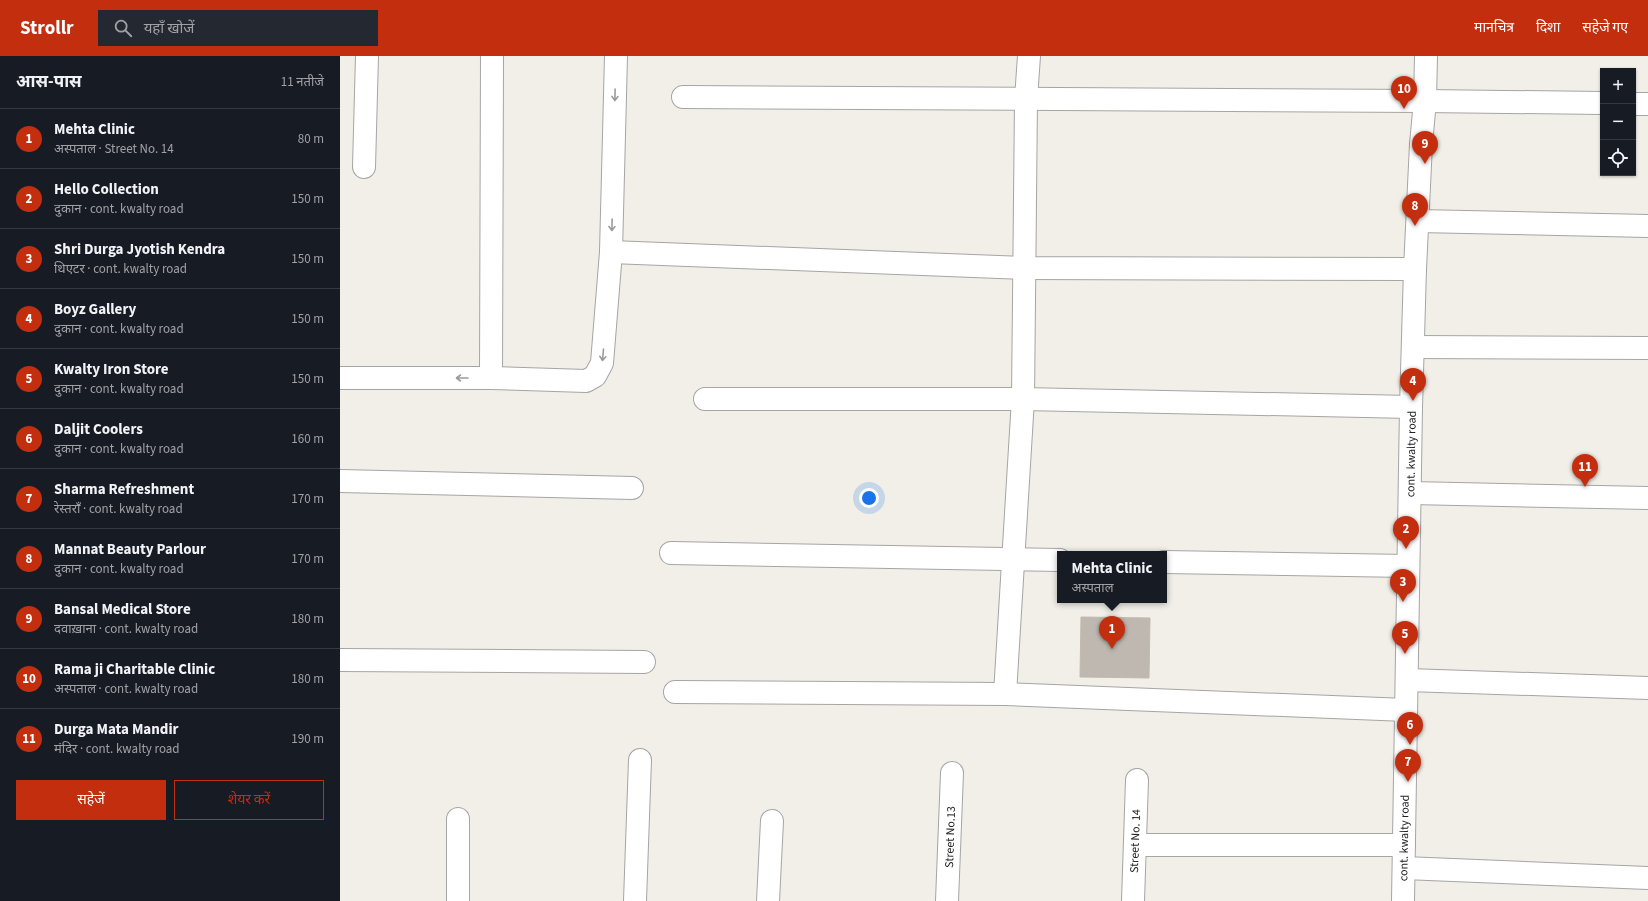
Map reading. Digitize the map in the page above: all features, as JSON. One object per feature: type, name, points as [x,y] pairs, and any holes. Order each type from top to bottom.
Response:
[{"type":"street","points":[[364,167],[367,56]]},
{"type":"street","points":[[491,378],[492,56]]},
{"type":"street","points":[[340,378],[491,378],[586,381],[595,376],[602,363],[611,252],[616,56]]},
{"type":"street","points":[[1005,694],[1023,399],[1026,99],[1029,56]]},
{"type":"street","name":"cont. kwalty road","points":[[1403,901],[1406,710],[1408,680],[1408,566],[1411,493],[1411,407],[1415,269],[1421,144],[1425,101],[1426,56]]},
{"type":"street","points":[[684,96],[1600,103]]},
{"type":"street","points":[[1636,104],[1648,104]]},
{"type":"street","points":[[1418,221],[1648,226]]},
{"type":"street","points":[[611,252],[1024,268],[1415,269]]},
{"type":"street","points":[[1413,347],[1648,348]]},
{"type":"street","points":[[705,399],[1023,399],[1411,407]]},
{"type":"street","points":[[340,481],[632,488]]},
{"type":"street","points":[[1411,493],[1648,498]]},
{"type":"street","points":[[671,553],[1057,560]]},
{"type":"street","points":[[1167,562],[1408,566]]},
{"type":"street","points":[[340,660],[644,662]]},
{"type":"street","points":[[1408,680],[1648,688]]},
{"type":"street","points":[[675,692],[1005,694],[1406,710]]},
{"type":"street","points":[[636,901],[640,760]]},
{"type":"street","name":"Street No.13","points":[[947,901],[952,773]]},
{"type":"street","name":"Street No. 14","points":[[1133,901],[1137,780]]},
{"type":"street","points":[[458,819],[458,901]]},
{"type":"street","points":[[768,901],[772,821]]},
{"type":"street","points":[[1135,845],[1404,845]]},
{"type":"street","points":[[1404,868],[1648,878]]},
{"type":"building","points":[[1081,617],[1150,618],[1149,678],[1080,677]]},
{"type":"place","name":"Rama ji Charitable Clinic","points":[[1404,109]]},
{"type":"place","name":"Bansal Medical Store","points":[[1425,164]]},
{"type":"place","name":"Mannat Beauty Parlour","points":[[1415,226]]},
{"type":"place","name":"Boyz Gallery","points":[[1413,401]]},
{"type":"place","name":"Durga Mata Mandir","points":[[1585,487]]},
{"type":"place","name":"Hello Collection","points":[[1406,549]]},
{"type":"place","name":"Shri Durga Jyotish Kendra","points":[[1403,602]]},
{"type":"place","name":"Mehta Clinic","points":[[1112,649]]},
{"type":"place","name":"Kwalty Iron Store","points":[[1405,654]]},
{"type":"place","name":"Daljit Coolers","points":[[1410,745]]},
{"type":"place","name":"Sharma Refreshment","points":[[1408,782]]}]
